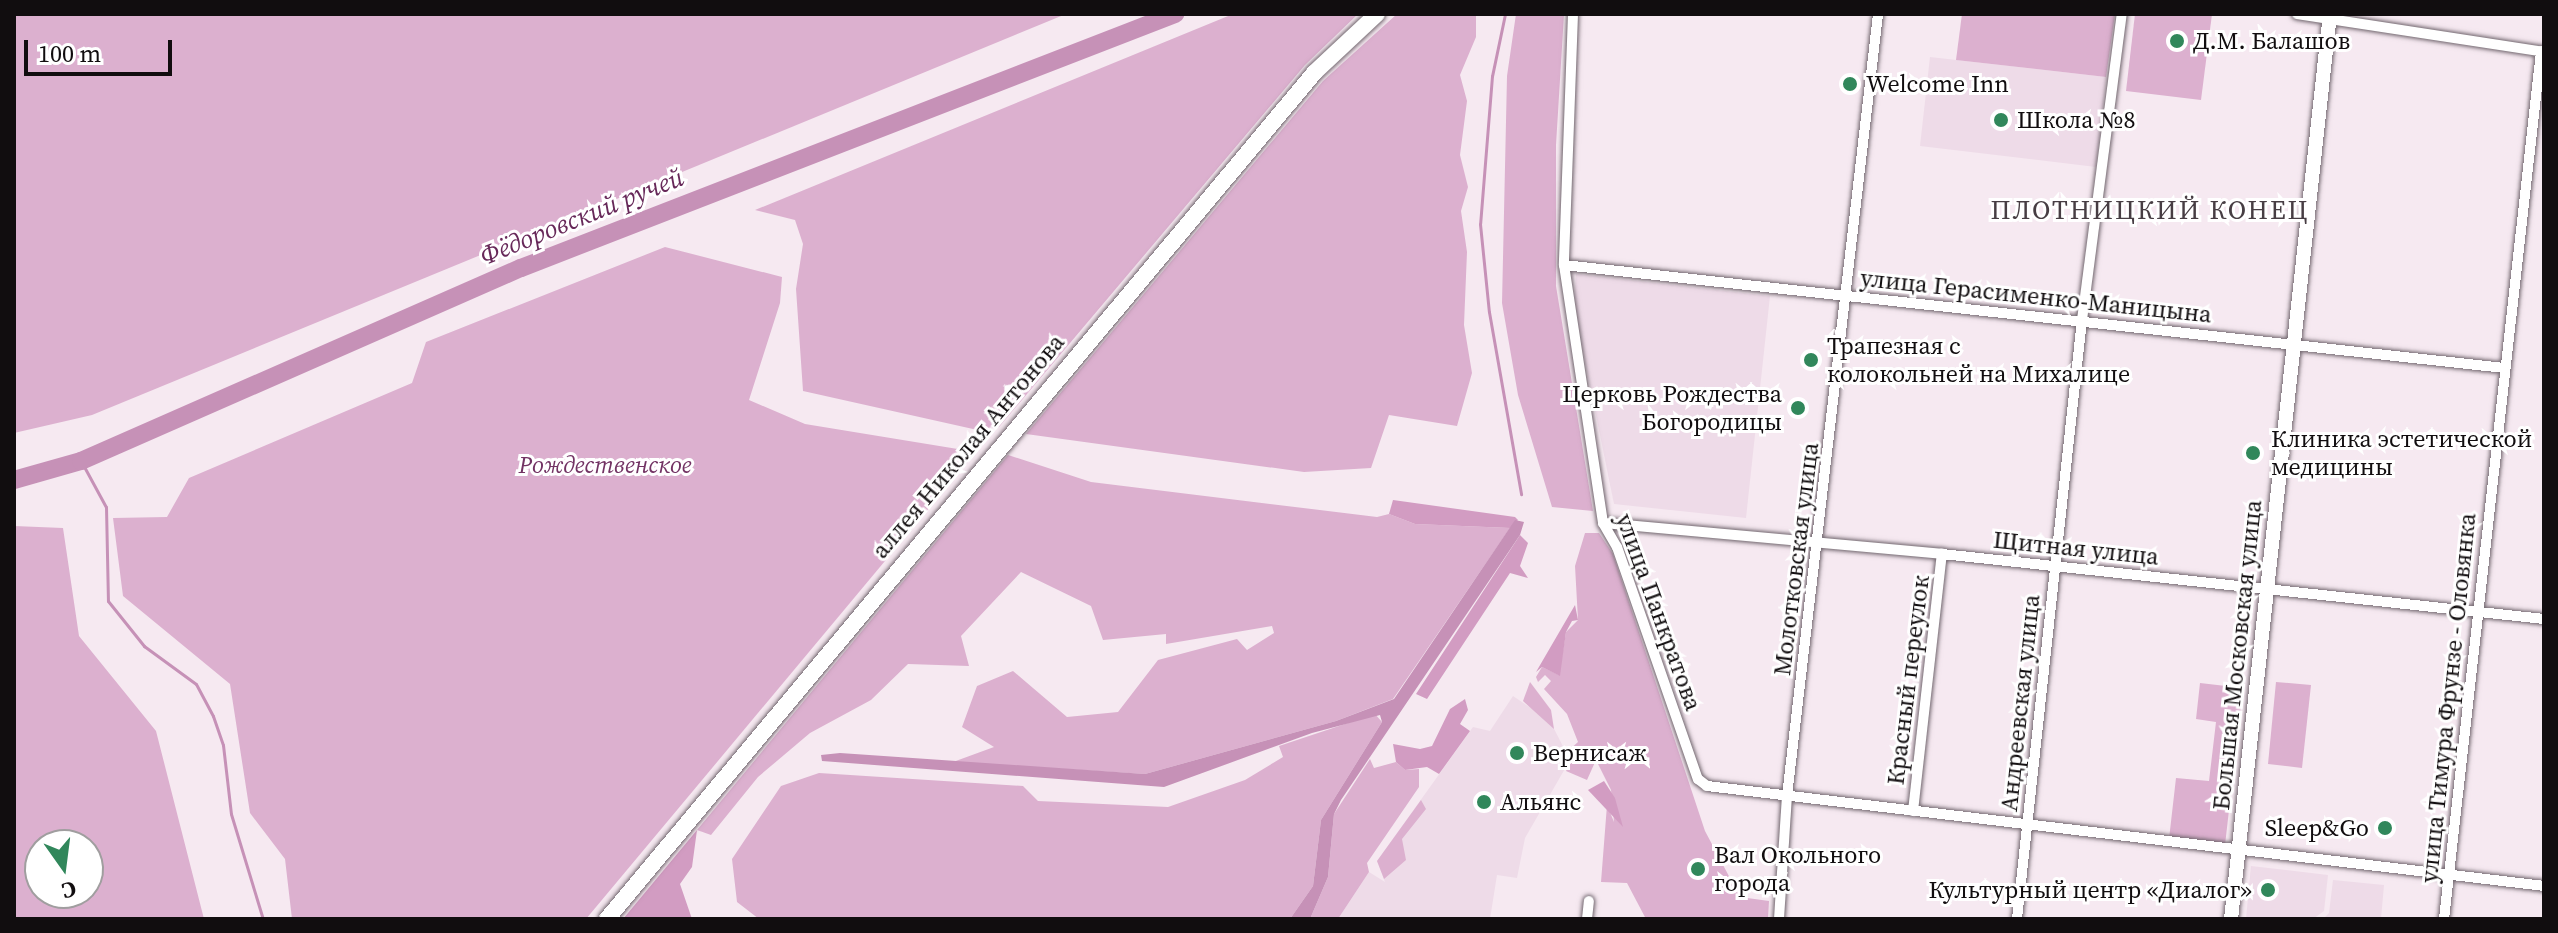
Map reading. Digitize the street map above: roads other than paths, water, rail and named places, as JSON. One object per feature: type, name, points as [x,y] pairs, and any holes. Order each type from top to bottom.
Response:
[{"type":"main road","name":"аллея Николая Антонова","points":[[607,919],[1304,86],[1377,14]]},
{"type":"main road","name":"Большая Московская улица","points":[[2231,919],[2330,16]]},
{"type":"street","name":"улица Панкратова","points":[[1573,14],[1564,265],[1603,523],[1617,547],[1691,762],[1707,786],[1787,796]]},
{"type":"street","name":"Молотковская улица","points":[[1779,919],[1787,796],[1819,542],[1878,14]]},
{"type":"street","name":"Андреевская улица","points":[[2017,919],[2082,320],[2122,14]]},
{"type":"street","points":[[2297,14],[2330,16],[2543,52]]},
{"type":"street","name":"улица Тимура Фрунзе - Оловянка","points":[[2444,919],[2504,368],[2543,52]]},
{"type":"street","name":"улица Герасименко-Маницына","points":[[1564,265],[2504,368]]},
{"type":"street","name":"Щитная улица","points":[[1603,523],[1942,554],[2544,619]]},
{"type":"street","name":"Красный переулок","points":[[1913,811],[1942,554]]},
{"type":"street","points":[[1787,796],[2544,886]]},
{"type":"street","points":[[1587,919],[1589,901]]},
{"type":"waterway","name":"Фёдоровский ручей","points":[[14,480],[81,461],[521,268],[1175,14]]},
{"type":"waterway","points":[[1505,14],[1492,76],[1480,224],[1489,312],[1521,494]]},
{"type":"waterway","points":[[81,461],[106,507],[108,601],[144,646],[196,684],[213,716],[223,745],[231,814],[263,919]]},
{"type":"place","name":"Д.М. Балашов","points":[[2177,41]]},
{"type":"place","name":"Welcome Inn","points":[[1850,84]]},
{"type":"place","name":"Школа №8","points":[[2001,120]]},
{"type":"place","name":"Трапезная с колокольней на Михалице","points":[[1811,360]]},
{"type":"place","name":"Церковь Рождества Богородицы","points":[[1798,408]]},
{"type":"place","name":"Клиника эстетической медицины","points":[[2253,453]]},
{"type":"place","name":"Вернисаж","points":[[1517,753]]},
{"type":"place","name":"Альянс","points":[[1484,802]]},
{"type":"place","name":"Sleep&Go","points":[[2385,828]]},
{"type":"place","name":"Вал Окольного города","points":[[1698,869]]},
{"type":"place","name":"Культурный центр «Диалог»","points":[[2268,890]]},
{"type":"district","name":"ПЛОТНИЦКИЙ КОНЕЦ","points":[[2150,211]]},
{"type":"park label","name":"Рождественское","points":[[605,465]]}]
